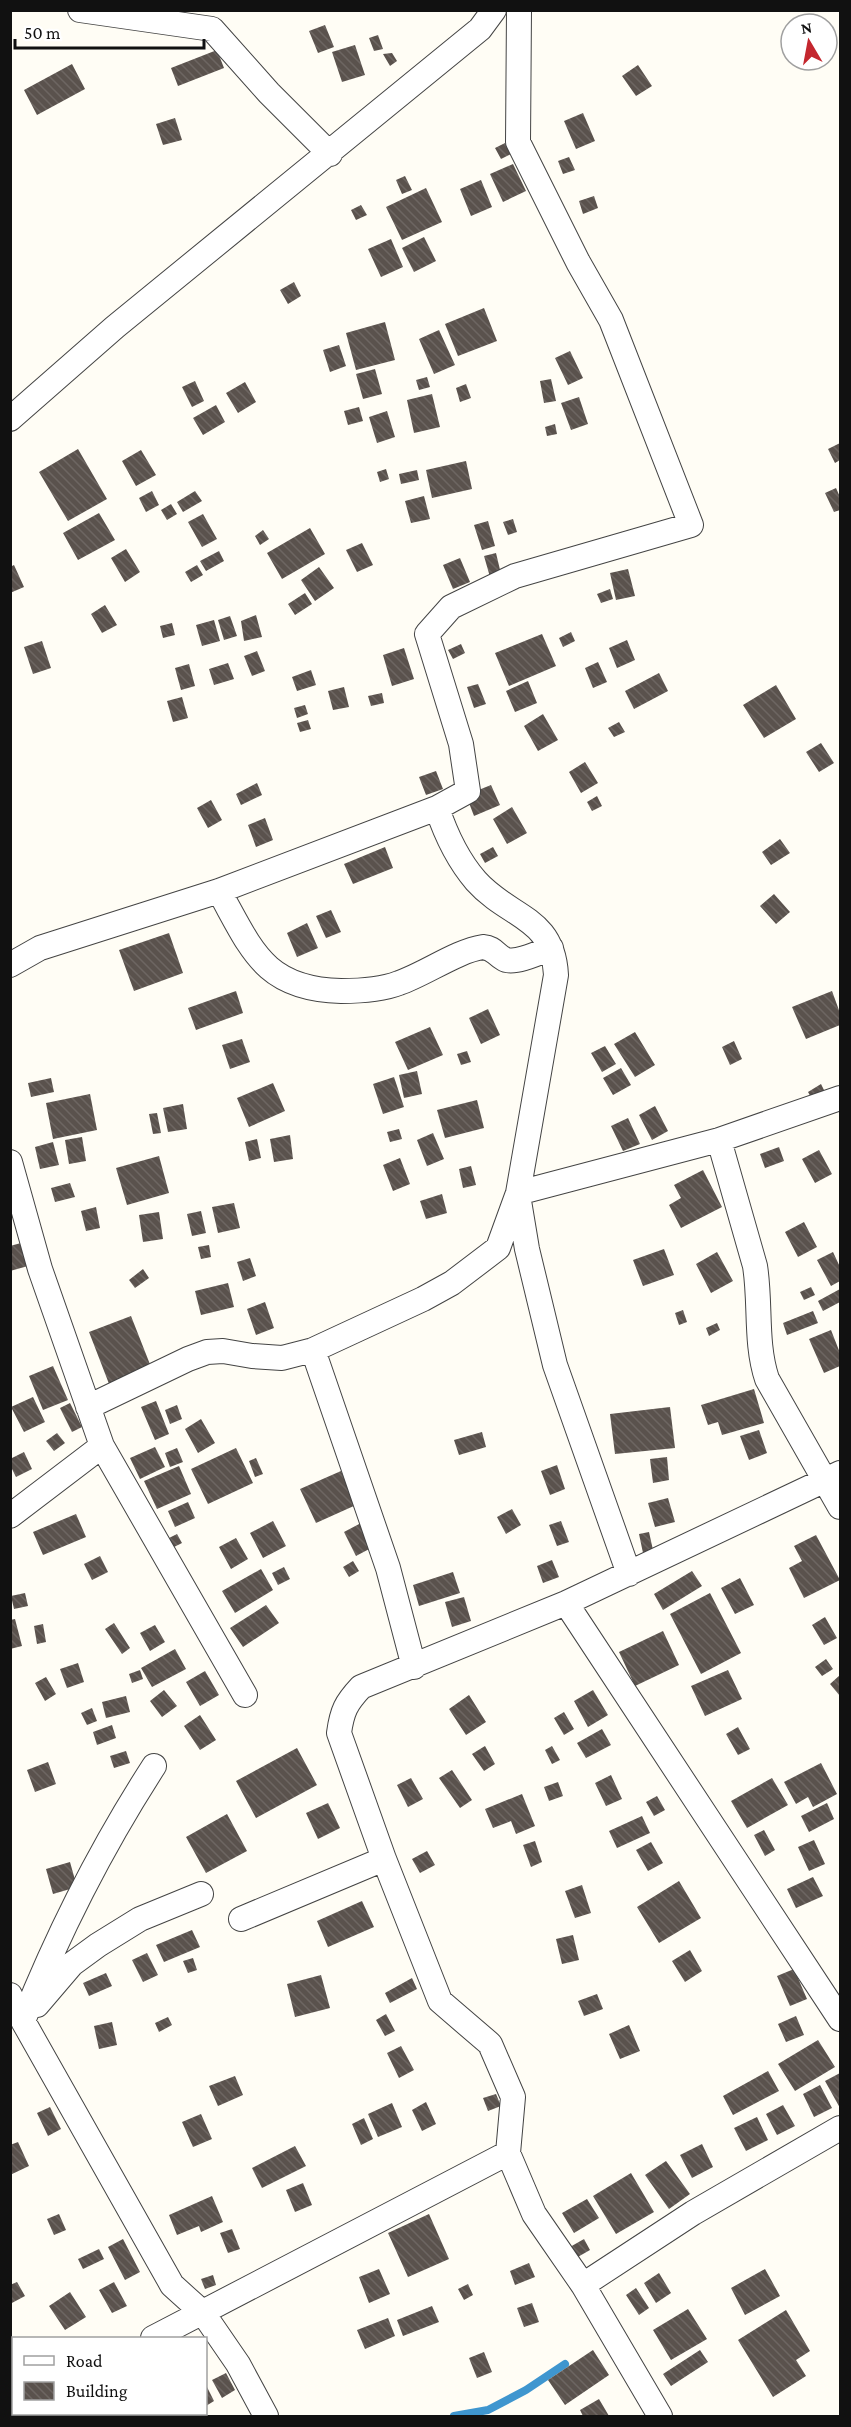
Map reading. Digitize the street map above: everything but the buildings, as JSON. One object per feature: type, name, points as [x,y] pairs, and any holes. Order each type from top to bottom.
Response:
[{"type":"street","points":[[80,10],[213,29],[269,93],[330,154]]},
{"type":"street","points":[[10,419],[115,327],[330,154],[480,29],[494,10]]},
{"type":"street","points":[[10,965],[40,948],[219,891],[437,808],[468,791],[460,744],[427,634],[451,607],[515,576],[691,525],[611,320],[578,262],[518,142],[519,10]]},
{"type":"street","points":[[88,1407],[207,1352],[223,1351],[282,1358],[313,1350],[423,1299],[480,1263],[498,1248],[518,1193],[556,975],[551,948],[546,938],[532,921],[511,911],[477,882],[452,847],[437,808]]},
{"type":"street","points":[[219,891],[260,960],[284,979],[309,988],[351,991],[398,984],[478,948],[489,947],[507,961],[551,948]]},
{"type":"street","points":[[518,1193],[719,1140],[840,1098]]},
{"type":"street","points":[[719,1140],[755,1266],[761,1362],[767,1379],[833,1477],[840,1508]]},
{"type":"street","points":[[10,1162],[40,1269],[102,1446],[245,1695]]},
{"type":"street","points":[[518,1193],[527,1249],[555,1365],[629,1574]]},
{"type":"street","points":[[313,1350],[388,1568],[414,1667]]},
{"type":"street","points":[[10,1516],[102,1446]]},
{"type":"street","points":[[660,2416],[583,2285],[534,2214],[508,2153],[513,2097],[490,2044],[440,2001],[384,1859],[339,1733],[341,1718],[346,1703],[361,1687],[566,1604],[833,1477]]},
{"type":"street","points":[[566,1604],[840,2019]]},
{"type":"street","points":[[17,2027],[80,1892],[120,1820],[154,1766]]},
{"type":"street","points":[[241,1919],[384,1859]]},
{"type":"street","points":[[17,2027],[72,1964],[140,1918],[201,1894]]},
{"type":"street","points":[[10,1995],[17,2027],[172,2285],[203,2313],[238,2364],[266,2416]]},
{"type":"street","points":[[583,2285],[693,2212],[840,2128]]},
{"type":"street","points":[[155,2337],[508,2153]]},
{"type":"waterway","points":[[454,2416],[488,2410],[526,2390],[565,2364]]}]
